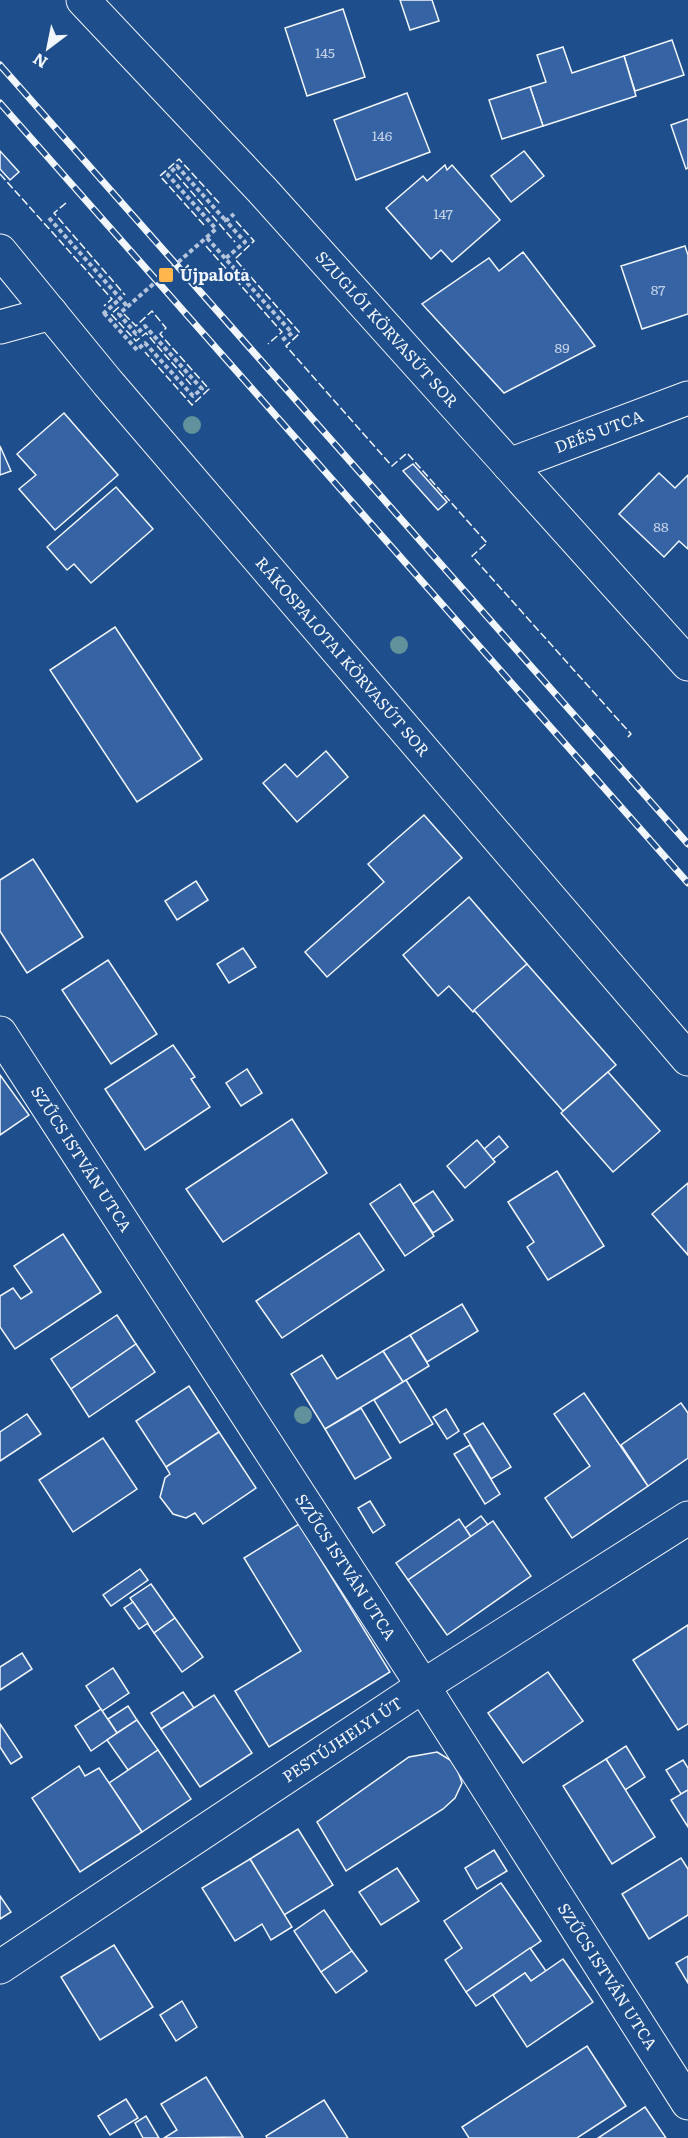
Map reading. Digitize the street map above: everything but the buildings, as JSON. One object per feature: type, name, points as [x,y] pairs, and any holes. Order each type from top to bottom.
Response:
[{"type":"street","name":"SZUGLÓI KÖRVASÚT SOR","points":[[83,0],[262,190],[688,664]]},
{"type":"street","name":"RÁKOSPALOTAI KÖRVASÚT SOR","points":[[0,251],[116,392],[688,1059]]},
{"type":"street","points":[[0,327],[51,313]]},
{"type":"street","name":"DEÉS UTCA","points":[[509,465],[688,398]]},
{"type":"street","name":"SZŰCS ISTVÁN UTCA","points":[[0,1033],[423,1686],[688,2103]]},
{"type":"street","name":"PESTÚJHELYI ÚT","points":[[0,1967],[423,1686],[688,1518]]},
{"type":"path","points":[[120,299],[106,312],[137,350],[145,343],[193,396],[202,389],[145,326],[136,334],[119,314],[216,229],[168,175],[177,166],[226,221]]},
{"type":"path","points":[[49,218],[127,306]]},
{"type":"path","points":[[226,258],[244,242],[230,226]]},
{"type":"path","points":[[207,238],[292,333],[281,342]]},
{"type":"railway","points":[[0,65],[688,844]]},
{"type":"railway","points":[[0,103],[688,883]]},
{"type":"fence","points":[[204,225],[160,176],[179,159],[221,205]]},
{"type":"fence","points":[[0,174],[112,299],[104,306]]},
{"type":"fence","points":[[176,174],[235,242]]},
{"type":"fence","points":[[66,203],[54,213],[125,295]]},
{"type":"fence","points":[[236,221],[254,241],[235,259],[300,333],[286,346],[392,466],[407,453],[487,543],[472,556],[631,734],[627,738]]},
{"type":"fence","points":[[206,246],[282,332],[268,344]]},
{"type":"fence","points":[[119,307],[111,314],[136,341],[146,333],[193,387]]},
{"type":"fence","points":[[124,314],[136,326],[152,311],[166,328],[160,334],[209,389],[192,405],[145,352]]},
{"type":"place","name":"Újpalota","points":[[166,275]]}]
